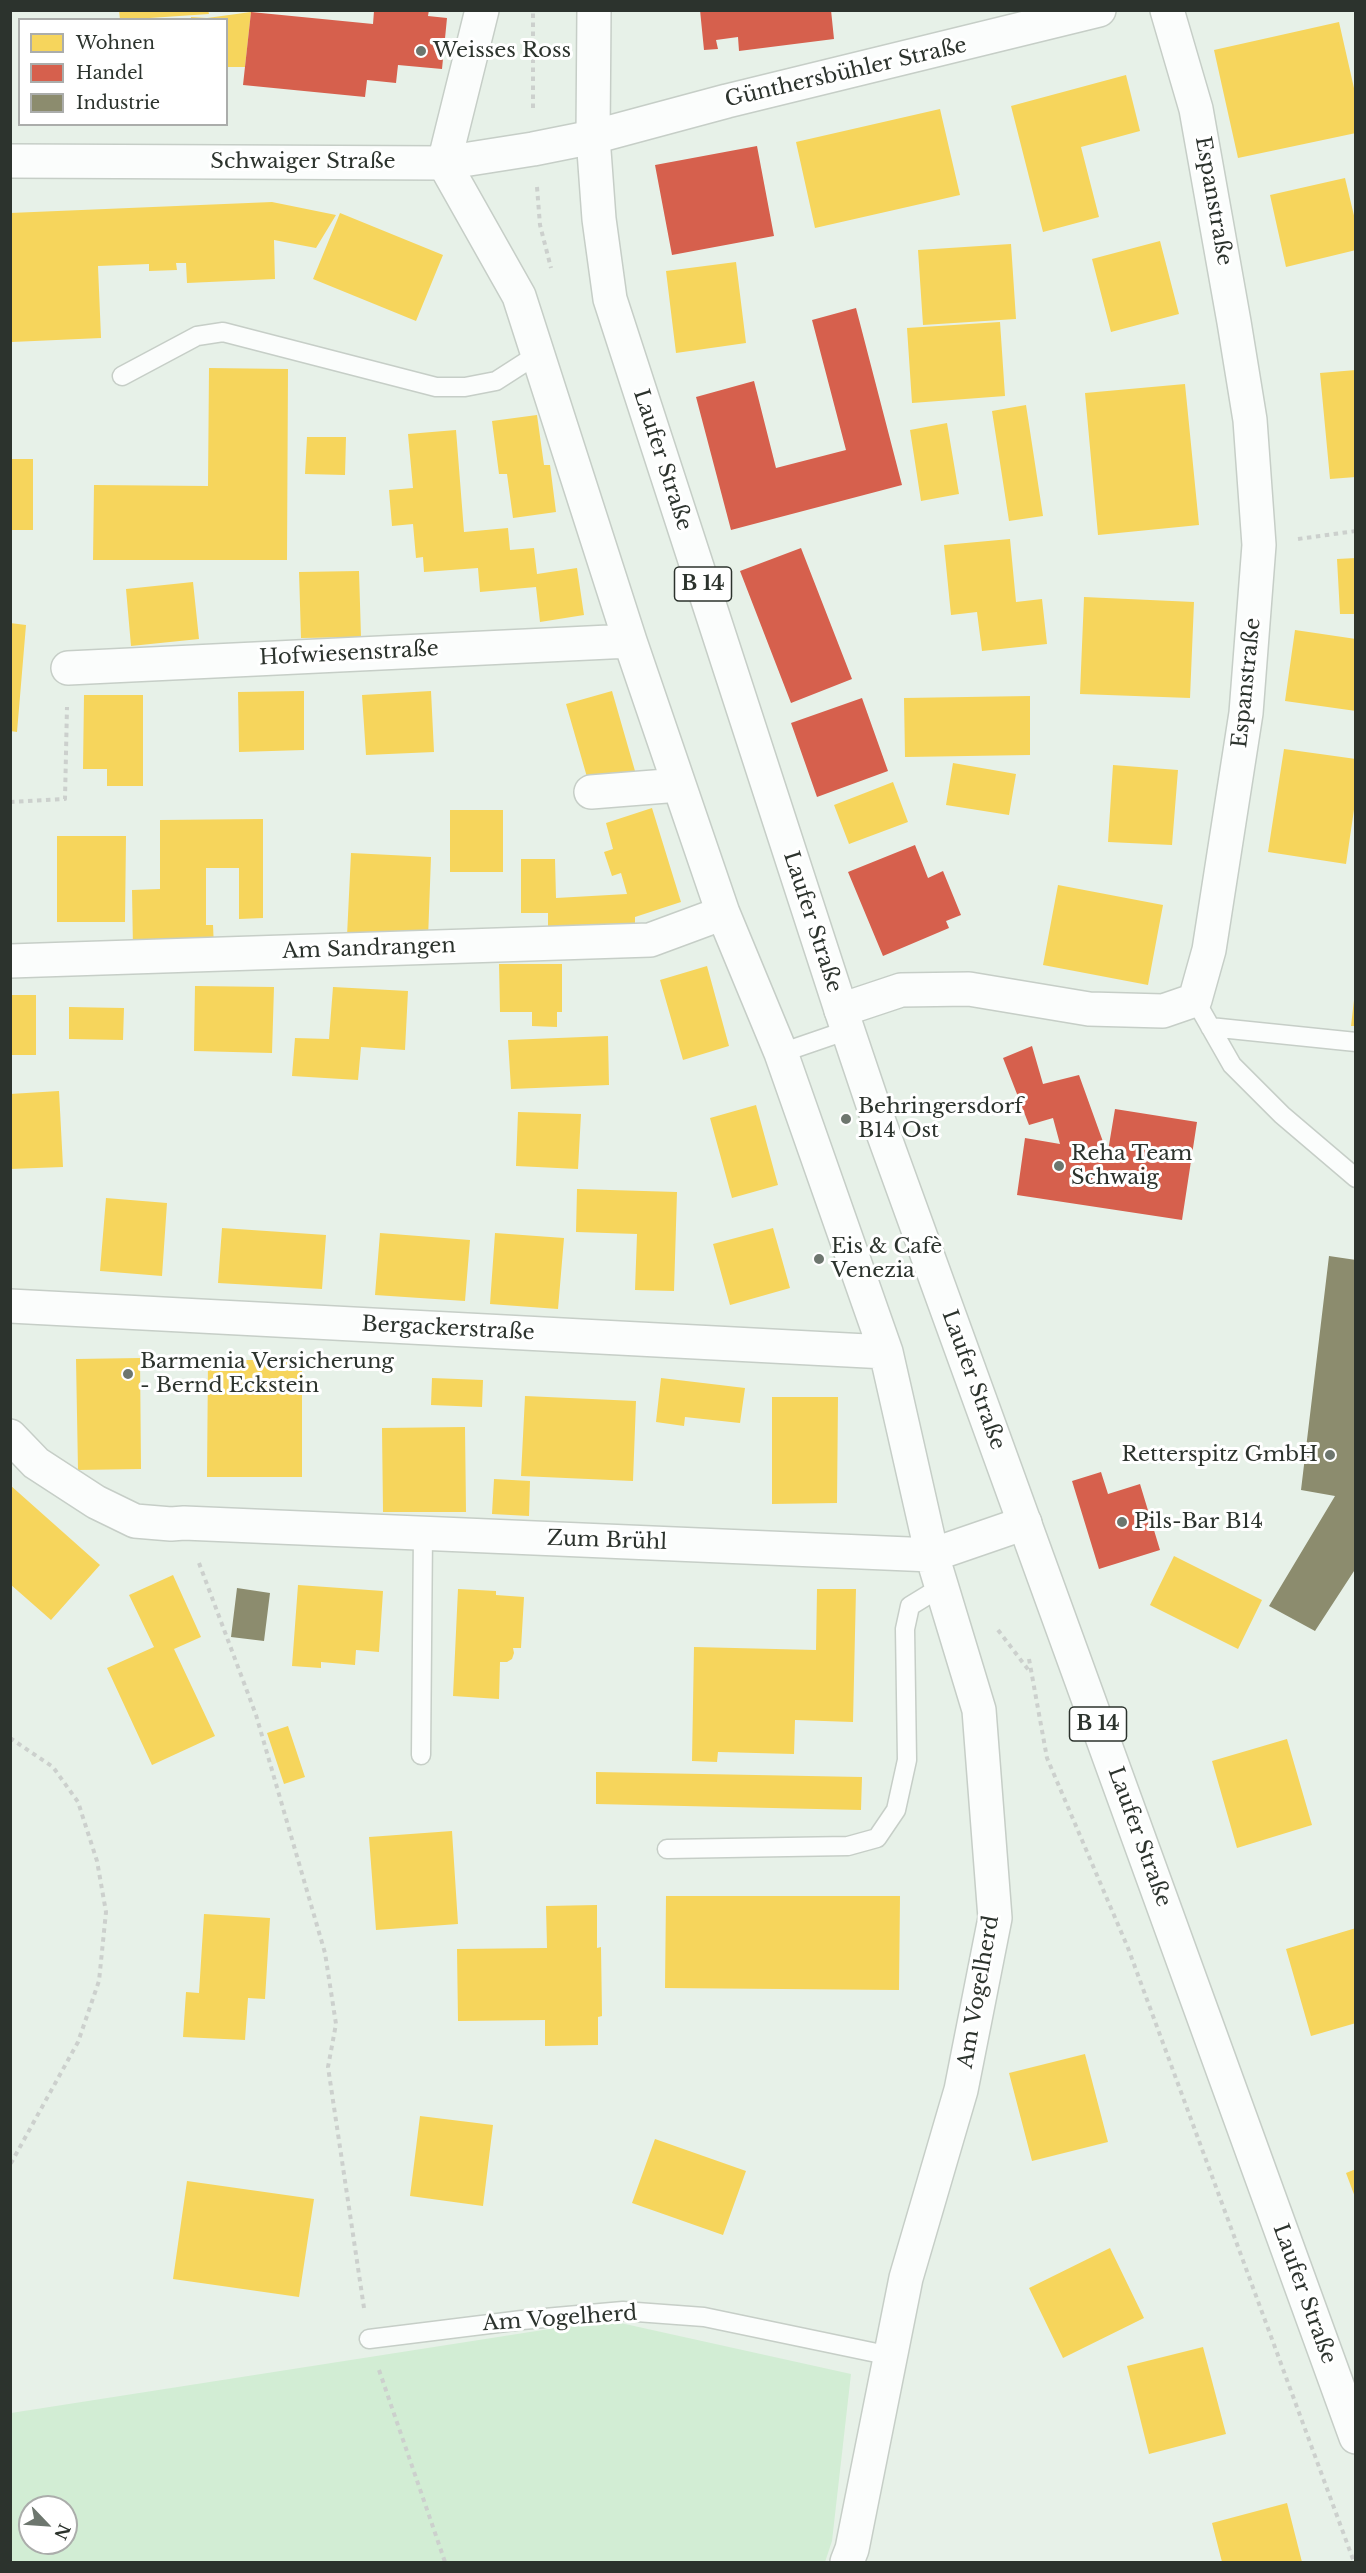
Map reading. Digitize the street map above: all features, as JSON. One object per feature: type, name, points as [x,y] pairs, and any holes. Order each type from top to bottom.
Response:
[{"type":"street","points":[[482,10],[444,163],[519,296],[630,640],[723,913],[781,1053],[886,1352],[932,1555]]},
{"type":"street","name":"B 14","points":[[592,137],[594,10]]},
{"type":"street","name":"Günthersbühler Straße","points":[[592,137],[727,101],[1099,10]]},
{"type":"street","name":"Espanstraße","points":[[1167,10],[1196,109],[1234,322],[1250,420],[1259,545],[1246,713],[1209,950],[1202,1013]]},
{"type":"street","name":"Schwaiger Straße","points":[[10,161],[444,163],[592,137]]},
{"type":"street","name":"Laufer Straße","points":[[592,137],[599,219],[610,299],[845,1020],[1356,2437]]},
{"type":"street","name":"Hofwiesenstraße","points":[[68,668],[630,640]]},
{"type":"street","points":[[591,792],[679,785]]},
{"type":"street","name":"Am Sandrangen","points":[[10,961],[650,940],[723,913]]},
{"type":"street","points":[[845,1020],[901,990],[969,989],[1089,1009],[1202,1013]]},
{"type":"street","name":"Bergackerstraße","points":[[10,1306],[886,1352]]},
{"type":"street","name":"Zum Brühl","points":[[10,1436],[36,1463],[96,1502],[135,1521],[932,1555],[1025,1523]]},
{"type":"street","name":"Am Vogelherd","points":[[847,2562],[852,2549],[906,2278],[961,2090],[995,1918],[979,1710],[932,1555]]},
{"type":"lane","points":[[122,376],[197,336],[223,332],[436,387],[465,387],[496,381],[538,354]]},
{"type":"lane","points":[[1202,1013],[1356,1042]]},
{"type":"lane","points":[[1202,1013],[1232,1065],[1282,1115],[1356,1178]]},
{"type":"lane","points":[[781,1053],[845,1020]]},
{"type":"lane","points":[[422,1755],[423,1533]]},
{"type":"lane","points":[[667,1849],[848,1846],[878,1838],[896,1809],[908,1760],[905,1629],[910,1606],[941,1587]]},
{"type":"lane","name":"Am Vogelherd","points":[[369,2339],[522,2320],[623,2311],[704,2317],[891,2356]]},
{"type":"path","points":[[533,10],[533,149]]},
{"type":"path","points":[[1259,545],[1356,531]]},
{"type":"path","points":[[10,802],[65,799],[68,668]]},
{"type":"path","points":[[184,1522],[256,1715],[325,1953],[336,2024],[328,2067],[369,2339],[445,2562]]},
{"type":"path","points":[[1028,1649],[1047,1758],[1079,1838],[1128,1948],[1354,2562]]},
{"type":"path","points":[[10,1738],[53,1767],[78,1802],[97,1861],[106,1912],[99,1981],[78,2042],[10,2165]]},
{"type":"green space","points":[[607,2320],[851,2374],[832,2541],[825,2562],[11,2562],[11,2413]]},
{"type":"building: Wohnen","points":[[119,10],[208,10],[209,14],[150,18],[120,18]]},
{"type":"building: Wohnen","points":[[251,12],[245,67],[228,67],[228,18],[207,18]]},
{"type":"building: Wohnen","points":[[1339,22],[1356,97],[1356,133],[1238,158],[1214,50]]},
{"type":"building: Wohnen","points":[[1126,75],[1140,131],[1081,147],[1099,217],[1043,232],[1011,106]]},
{"type":"building: Wohnen","points":[[940,109],[960,195],[815,228],[796,142]]},
{"type":"building: Wohnen","points":[[1345,178],[1356,224],[1356,250],[1286,267],[1270,195]]},
{"type":"building: Wohnen","points":[[272,202],[336,215],[316,248],[274,240],[275,279],[187,283],[186,263],[176,263],[177,270],[149,271],[149,264],[98,266],[101,338],[12,342],[10,213]]},
{"type":"building: Wohnen","points":[[340,213],[443,255],[416,321],[313,279]]},
{"type":"building: Wohnen","points":[[1160,241],[1179,314],[1111,332],[1092,259]]},
{"type":"building: Wohnen","points":[[1011,244],[1016,319],[923,325],[918,250]]},
{"type":"building: Wohnen","points":[[736,262],[746,343],[676,353],[666,271]]},
{"type":"building: Wohnen","points":[[1000,322],[1005,396],[912,403],[907,328]]},
{"type":"building: Wohnen","points":[[209,368],[288,369],[287,560],[93,560],[94,485],[208,486]]},
{"type":"building: Wohnen","points":[[1356,370],[1356,477],[1330,479],[1320,373]]},
{"type":"building: Wohnen","points":[[1185,384],[1199,525],[1098,535],[1085,393]]},
{"type":"building: Wohnen","points":[[1026,405],[1043,516],[1009,521],[992,411]]},
{"type":"building: Wohnen","points":[[537,415],[544,465],[550,465],[556,512],[513,518],[507,474],[499,474],[492,421]]},
{"type":"building: Wohnen","points":[[947,423],[959,494],[921,501],[910,430]]},
{"type":"building: Wohnen","points":[[456,430],[464,532],[508,528],[510,550],[534,548],[537,574],[577,568],[584,615],[540,622],[536,587],[480,592],[478,568],[424,572],[423,557],[416,558],[413,524],[392,526],[389,490],[413,488],[408,434]]},
{"type":"building: Wohnen","points":[[307,437],[346,437],[345,475],[305,474]]},
{"type":"building: Wohnen","points":[[10,459],[33,459],[33,530],[10,530]]},
{"type":"building: Wohnen","points":[[1010,539],[1016,602],[1042,599],[1047,644],[982,651],[977,612],[951,615],[944,545]]},
{"type":"building: Wohnen","points":[[1356,558],[1356,614],[1340,614],[1337,559]]},
{"type":"building: Wohnen","points":[[359,571],[361,637],[301,638],[299,572]]},
{"type":"building: Wohnen","points":[[193,582],[199,639],[131,646],[126,589]]},
{"type":"building: Wohnen","points":[[1084,597],[1194,602],[1190,698],[1080,694]]},
{"type":"building: Wohnen","points":[[10,623],[26,625],[17,732],[10,731]]},
{"type":"building: Wohnen","points":[[1295,630],[1356,639],[1356,711],[1285,701]]},
{"type":"building: Wohnen","points":[[304,691],[304,750],[239,752],[238,692]]},
{"type":"building: Wohnen","points":[[431,691],[434,752],[366,755],[362,695]]},
{"type":"building: Wohnen","points":[[612,691],[635,771],[589,784],[566,704]]},
{"type":"building: Wohnen","points":[[84,695],[143,695],[143,786],[107,786],[107,769],[83,769]]},
{"type":"building: Wohnen","points":[[1030,696],[1030,755],[905,757],[904,698]]},
{"type":"building: Wohnen","points":[[1284,749],[1356,759],[1356,796],[1346,864],[1268,852]]},
{"type":"building: Wohnen","points":[[953,763],[1016,774],[1009,815],[946,805]]},
{"type":"building: Wohnen","points":[[1113,765],[1178,770],[1172,845],[1108,842]]},
{"type":"building: Wohnen","points":[[893,782],[908,822],[849,844],[834,805]]},
{"type":"building: Wohnen","points":[[652,808],[681,902],[635,917],[635,931],[548,935],[548,913],[521,913],[521,859],[555,859],[556,898],[627,894],[621,873],[612,876],[604,852],[613,849],[606,823]]},
{"type":"building: Wohnen","points":[[450,810],[503,810],[503,872],[450,872]]},
{"type":"building: Wohnen","points":[[263,819],[263,918],[239,919],[239,868],[206,868],[206,925],[213,925],[214,948],[133,949],[132,890],[160,889],[160,820]]},
{"type":"building: Wohnen","points":[[57,836],[126,836],[125,922],[57,922]]},
{"type":"building: Wohnen","points":[[351,853],[431,857],[428,939],[347,936]]},
{"type":"building: Wohnen","points":[[1058,885],[1163,905],[1148,985],[1043,965]]},
{"type":"building: Wohnen","points":[[499,964],[562,964],[562,1012],[557,1012],[557,1027],[532,1026],[532,1012],[500,1012]]},
{"type":"building: Wohnen","points":[[707,966],[729,1046],[683,1060],[660,980]]},
{"type":"building: Wohnen","points":[[195,986],[274,987],[272,1053],[194,1051]]},
{"type":"building: Wohnen","points":[[333,987],[408,991],[405,1050],[361,1047],[358,1080],[292,1076],[295,1038],[329,1039]]},
{"type":"building: Wohnen","points":[[10,995],[36,995],[36,1055],[10,1055]]},
{"type":"building: Wohnen","points":[[1354,1000],[1356,1000],[1356,1026],[1351,1026]]},
{"type":"building: Wohnen","points":[[69,1007],[124,1008],[123,1040],[69,1039]]},
{"type":"building: Wohnen","points":[[608,1036],[609,1085],[511,1089],[508,1040]]},
{"type":"building: Wohnen","points":[[59,1091],[63,1167],[10,1169],[10,1094]]},
{"type":"building: Wohnen","points":[[756,1105],[778,1185],[732,1198],[710,1118]]},
{"type":"building: Wohnen","points":[[518,1112],[581,1114],[578,1169],[516,1166]]},
{"type":"building: Wohnen","points":[[577,1189],[677,1192],[674,1291],[635,1290],[637,1234],[576,1232]]},
{"type":"building: Wohnen","points":[[106,1198],[167,1203],[162,1276],[100,1271]]},
{"type":"building: Wohnen","points":[[222,1228],[326,1235],[322,1289],[218,1283]]},
{"type":"building: Wohnen","points":[[773,1228],[790,1288],[730,1305],[713,1244]]},
{"type":"building: Wohnen","points":[[380,1233],[470,1240],[465,1301],[375,1295]]},
{"type":"building: Wohnen","points":[[495,1233],[564,1238],[558,1309],[490,1304]]},
{"type":"building: Wohnen","points":[[140,1358],[141,1469],[78,1470],[76,1359]]},
{"type":"building: Wohnen","points":[[208,1360],[302,1360],[302,1477],[207,1477]]},
{"type":"building: Wohnen","points":[[432,1378],[483,1380],[482,1407],[431,1405]]},
{"type":"building: Wohnen","points":[[661,1378],[745,1388],[740,1423],[685,1417],[684,1426],[656,1422]]},
{"type":"building: Wohnen","points":[[525,1396],[636,1401],[633,1481],[521,1476]]},
{"type":"building: Wohnen","points":[[772,1397],[838,1397],[837,1503],[772,1504]]},
{"type":"building: Wohnen","points":[[465,1427],[466,1512],[383,1512],[382,1428]]},
{"type":"building: Wohnen","points":[[494,1479],[530,1481],[529,1516],[492,1514]]},
{"type":"building: Wohnen","points":[[10,1485],[100,1565],[51,1620],[10,1584]]},
{"type":"building: Wohnen","points":[[1174,1556],[1262,1600],[1238,1649],[1150,1605]]},
{"type":"building: Wohnen","points":[[173,1575],[201,1637],[174,1649],[215,1736],[152,1765],[107,1668],[154,1647],[129,1595]]},
{"type":"building: Wohnen","points":[[298,1585],[383,1591],[379,1652],[356,1650],[355,1665],[321,1662],[321,1668],[292,1666]]},
{"type":"building: Wohnen","points":[[458,1589],[496,1591],[496,1595],[524,1597],[521,1648],[513,1648],[512,1659],[500,1662],[499,1699],[453,1696]]},
{"type":"building: Wohnen","points":[[817,1589],[856,1589],[853,1722],[795,1720],[794,1754],[718,1752],[717,1762],[692,1761],[694,1647],[816,1650]]},
{"type":"building: Wohnen","points":[[288,1726],[305,1777],[284,1784],[267,1733]]},
{"type":"building: Wohnen","points":[[1287,1739],[1312,1825],[1237,1848],[1212,1761]]},
{"type":"building: Wohnen","points":[[596,1772],[862,1777],[861,1810],[596,1804]]},
{"type":"building: Wohnen","points":[[452,1831],[458,1924],[376,1930],[369,1837]]},
{"type":"building: Wohnen","points":[[666,1896],[900,1896],[899,1990],[665,1988]]},
{"type":"building: Wohnen","points":[[597,1905],[597,1948],[601,1947],[602,2016],[598,2017],[598,2045],[545,2046],[545,2020],[458,2021],[457,1949],[547,1948],[546,1906]]},
{"type":"building: Wohnen","points":[[204,1914],[270,1918],[265,1999],[248,1998],[245,2040],[183,2037],[186,1992],[199,1993]]},
{"type":"building: Wohnen","points":[[1356,1928],[1356,2023],[1311,2036],[1286,1949]]},
{"type":"building: Wohnen","points":[[1085,2054],[1108,2142],[1032,2161],[1009,2073]]},
{"type":"building: Wohnen","points":[[420,2116],[493,2125],[483,2206],[410,2196]]},
{"type":"building: Wohnen","points":[[655,2139],[746,2171],[723,2235],[632,2203]]},
{"type":"building: Wohnen","points":[[1356,2169],[1356,2197],[1355,2197],[1346,2173]]},
{"type":"building: Wohnen","points":[[187,2181],[314,2199],[299,2297],[173,2279]]},
{"type":"building: Wohnen","points":[[1110,2248],[1144,2318],[1063,2358],[1029,2288]]},
{"type":"building: Wohnen","points":[[1203,2347],[1226,2434],[1149,2454],[1127,2366]]},
{"type":"building: Wohnen","points":[[1287,2503],[1302,2562],[1222,2562],[1212,2523]]},
{"type":"building: Handel","points":[[429,10],[428,16],[447,18],[442,69],[398,65],[396,83],[367,80],[365,97],[243,85],[251,12],[373,24],[374,11]]},
{"type":"building: Handel","points":[[700,10],[831,10],[834,39],[739,51],[738,37],[716,40],[718,49],[704,50]]},
{"type":"building: Handel","points":[[757,146],[774,236],[672,255],[655,165]]},
{"type":"building: Handel","points":[[856,308],[902,485],[731,530],[696,397],[754,381],[776,468],[846,450],[812,320]]},
{"type":"building: Handel","points":[[801,548],[852,679],[791,703],[740,571]]},
{"type":"building: Handel","points":[[862,698],[888,771],[817,797],[791,723]]},
{"type":"building: Handel","points":[[915,845],[928,878],[943,871],[961,915],[946,921],[949,928],[883,956],[848,872]]},
{"type":"building: Handel","points":[[1032,1046],[1043,1084],[1079,1075],[1108,1151],[1115,1109],[1197,1122],[1182,1220],[1017,1195],[1025,1138],[1060,1144],[1053,1118],[1029,1125],[1003,1058]]},
{"type":"building: Handel","points":[[1101,1472],[1108,1494],[1140,1484],[1160,1550],[1099,1569],[1072,1481]]},
{"type":"building: Industrie","name":"Retterspitz GmbH","points":[[1329,1256],[1356,1260],[1356,1568],[1315,1631],[1269,1606],[1335,1496],[1301,1490]]},
{"type":"building: Industrie","points":[[237,1588],[270,1593],[264,1641],[231,1637]]},
{"type":"place","name":"Weisses Ross","points":[[421,51]]},
{"type":"place","name":"Behringersdorf B14 Ost","points":[[846,1119]]},
{"type":"place","name":"Reha Team Schwaig","points":[[1059,1166]]},
{"type":"place","name":"Eis & Cafè Venezia","points":[[819,1259]]},
{"type":"place","name":"Barmenia Versicherung - Bernd Eckstein","points":[[128,1374]]},
{"type":"place","name":"Retterspitz GmbH","points":[[1330,1455]]},
{"type":"place","name":"Pils-Bar B14","points":[[1122,1522]]}]
